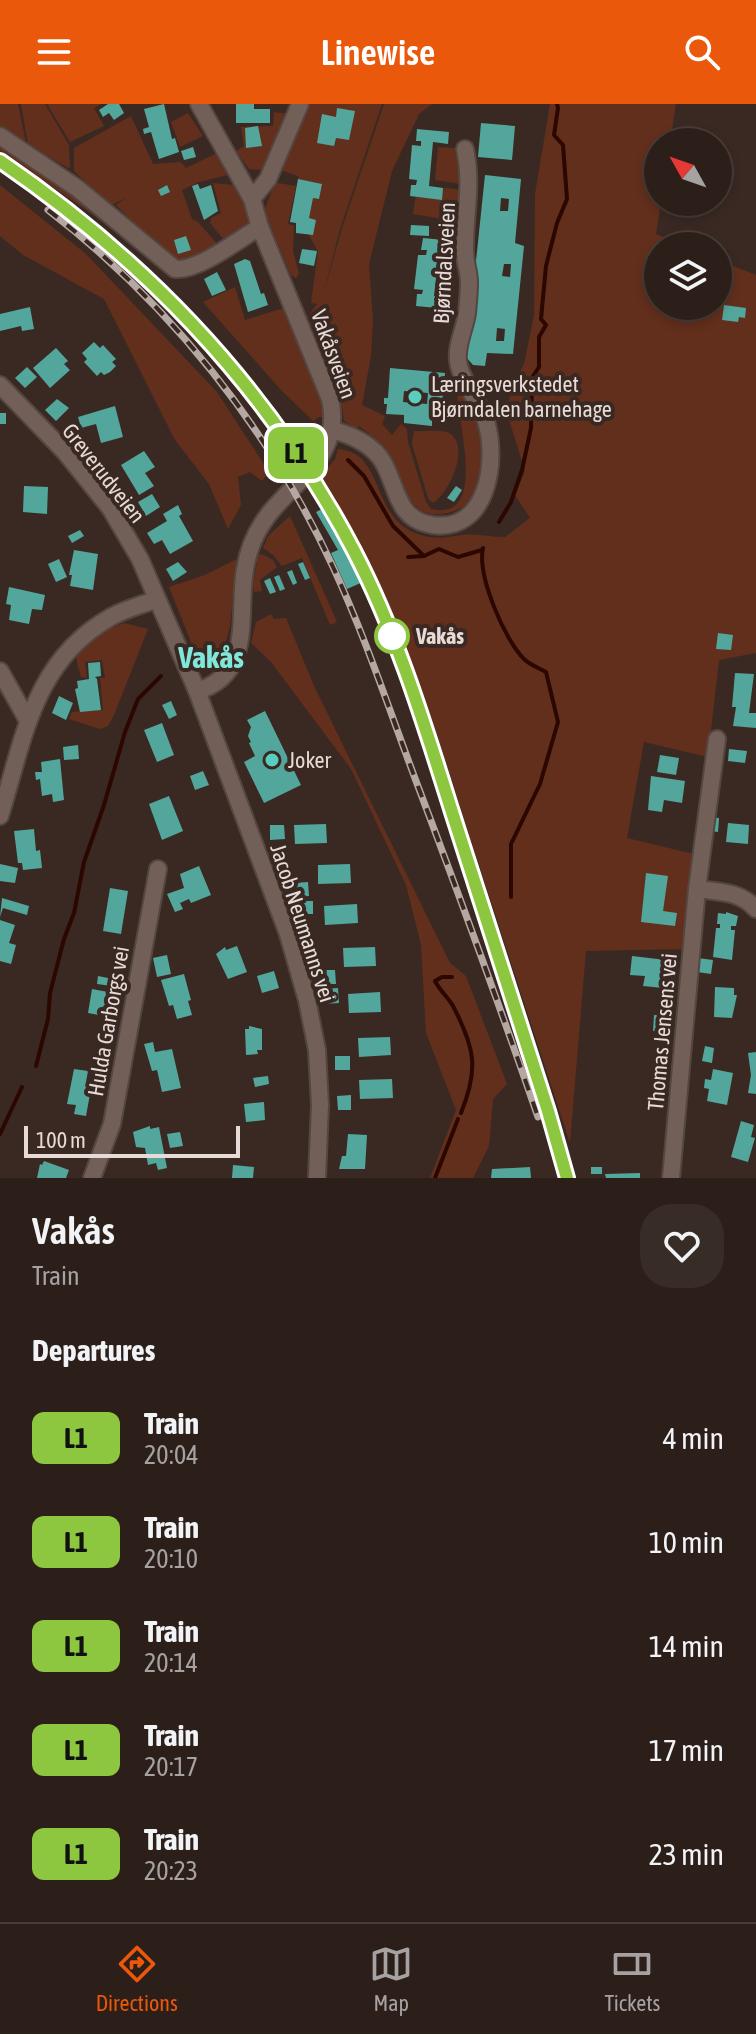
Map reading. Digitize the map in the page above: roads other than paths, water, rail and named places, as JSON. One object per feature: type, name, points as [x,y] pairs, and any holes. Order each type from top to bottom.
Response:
[{"type":"street","name":"Vakåsveien","points":[[197,691],[220,680],[238,653],[245,567],[254,537],[273,510],[323,453],[334,420],[330,399],[260,227],[252,199],[199,104]]},
{"type":"street","points":[[252,199],[268,179],[300,104]]},
{"type":"street","points":[[0,136],[77,188],[175,269],[187,269],[260,227]]},
{"type":"street","name":"Bjørndalsveien","points":[[333,430],[347,434],[374,451],[383,462],[396,498],[413,519],[437,526],[450,525],[467,517],[482,500],[488,477],[489,432],[458,359],[469,282],[465,255],[470,187],[465,149]]},
{"type":"street","name":"Greverudveien","points":[[0,385],[65,452],[110,508],[140,559],[157,599]]},
{"type":"street","points":[[0,816],[27,719],[56,665],[83,636],[113,616],[157,599],[197,691]]},
{"type":"street","points":[[0,671],[27,719]]},
{"type":"street","name":"Jacob Neumanns vei","points":[[197,691],[288,934],[307,1000],[317,1050],[320,1105],[317,1178]]},
{"type":"street","name":"Thomas Jensens vei","points":[[671,1178],[697,889],[717,739]]},
{"type":"street","name":"Hulda Garborgs vei","points":[[92,1178],[112,1124],[158,869]]},
{"type":"street","points":[[697,889],[744,897],[756,909]]},
{"type":"waterway","points":[[499,522],[511,502],[522,470],[531,428],[532,378],[539,367],[539,337],[546,325],[541,319],[546,266],[567,199],[563,145],[554,135],[557,104]]},
{"type":"waterway","points":[[348,460],[364,476],[393,526],[424,556],[439,549],[458,557],[482,550]]},
{"type":"waterway","points":[[483,548],[484,574],[494,606],[516,650],[532,665],[546,672],[558,722],[540,784],[511,844],[511,897]]},
{"type":"waterway","points":[[408,557],[424,556]]},
{"type":"waterway","points":[[36,1066],[48,1019],[50,993],[74,913],[84,862],[125,732],[138,699],[161,676]]},
{"type":"waterway","points":[[452,977],[435,981],[453,1006],[470,1047],[472,1071],[461,1113]]},
{"type":"waterway","points":[[0,1134],[22,1087]]},
{"type":"waterway","points":[[435,1178],[458,1119]]},
{"type":"railway","points":[[0,161],[106,242],[201,334],[245,384],[284,437],[354,551],[384,614],[420,712],[567,1178]]},
{"type":"railway","points":[[48,210],[135,285],[212,371],[247,417],[307,516],[345,593],[366,646],[538,1117]]},
{"type":"train","name":"L1","points":[[0,161],[99,235],[191,323],[275,422],[334,514],[374,592],[414,695],[567,1178]]},
{"type":"place","name":"Læringsverkstedet Bjørndalen barnehage","points":[[415,397]]},
{"type":"place","name":"Vakås","points":[[392,636]]},
{"type":"place","name":"Joker","points":[[272,760]]},
{"type":"district","name":"Vakås","points":[[211,658]]}]
